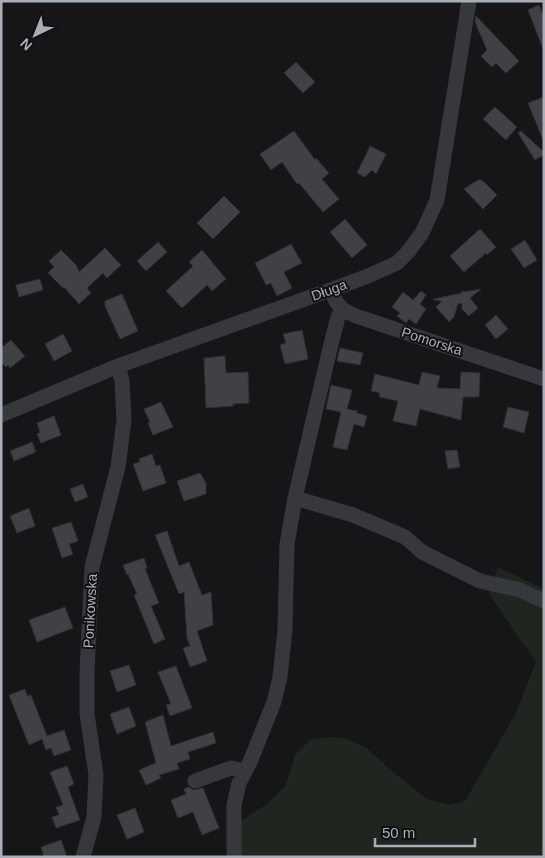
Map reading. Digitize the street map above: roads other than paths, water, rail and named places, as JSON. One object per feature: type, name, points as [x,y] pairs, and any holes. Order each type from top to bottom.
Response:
[{"type":"street","name":"Długa","points":[[1,414],[118,366],[331,290],[396,263],[408,252],[422,233],[438,200],[469,1]]},
{"type":"street","points":[[234,857],[234,805],[239,782],[250,762],[274,702],[280,677],[284,630],[287,544],[295,498],[332,340],[338,317],[342,310],[336,303],[331,290]]},
{"type":"street","name":"Pomorska","points":[[342,310],[544,379]]},
{"type":"street","name":"Ponikowska","points":[[83,857],[94,817],[96,775],[87,714],[92,567],[118,467],[124,420],[122,381],[118,366]]},
{"type":"street","points":[[295,498],[352,515],[405,537],[422,552],[480,580],[520,590],[544,601]]},
{"type":"street","points":[[195,780],[231,768],[244,772]]}]
